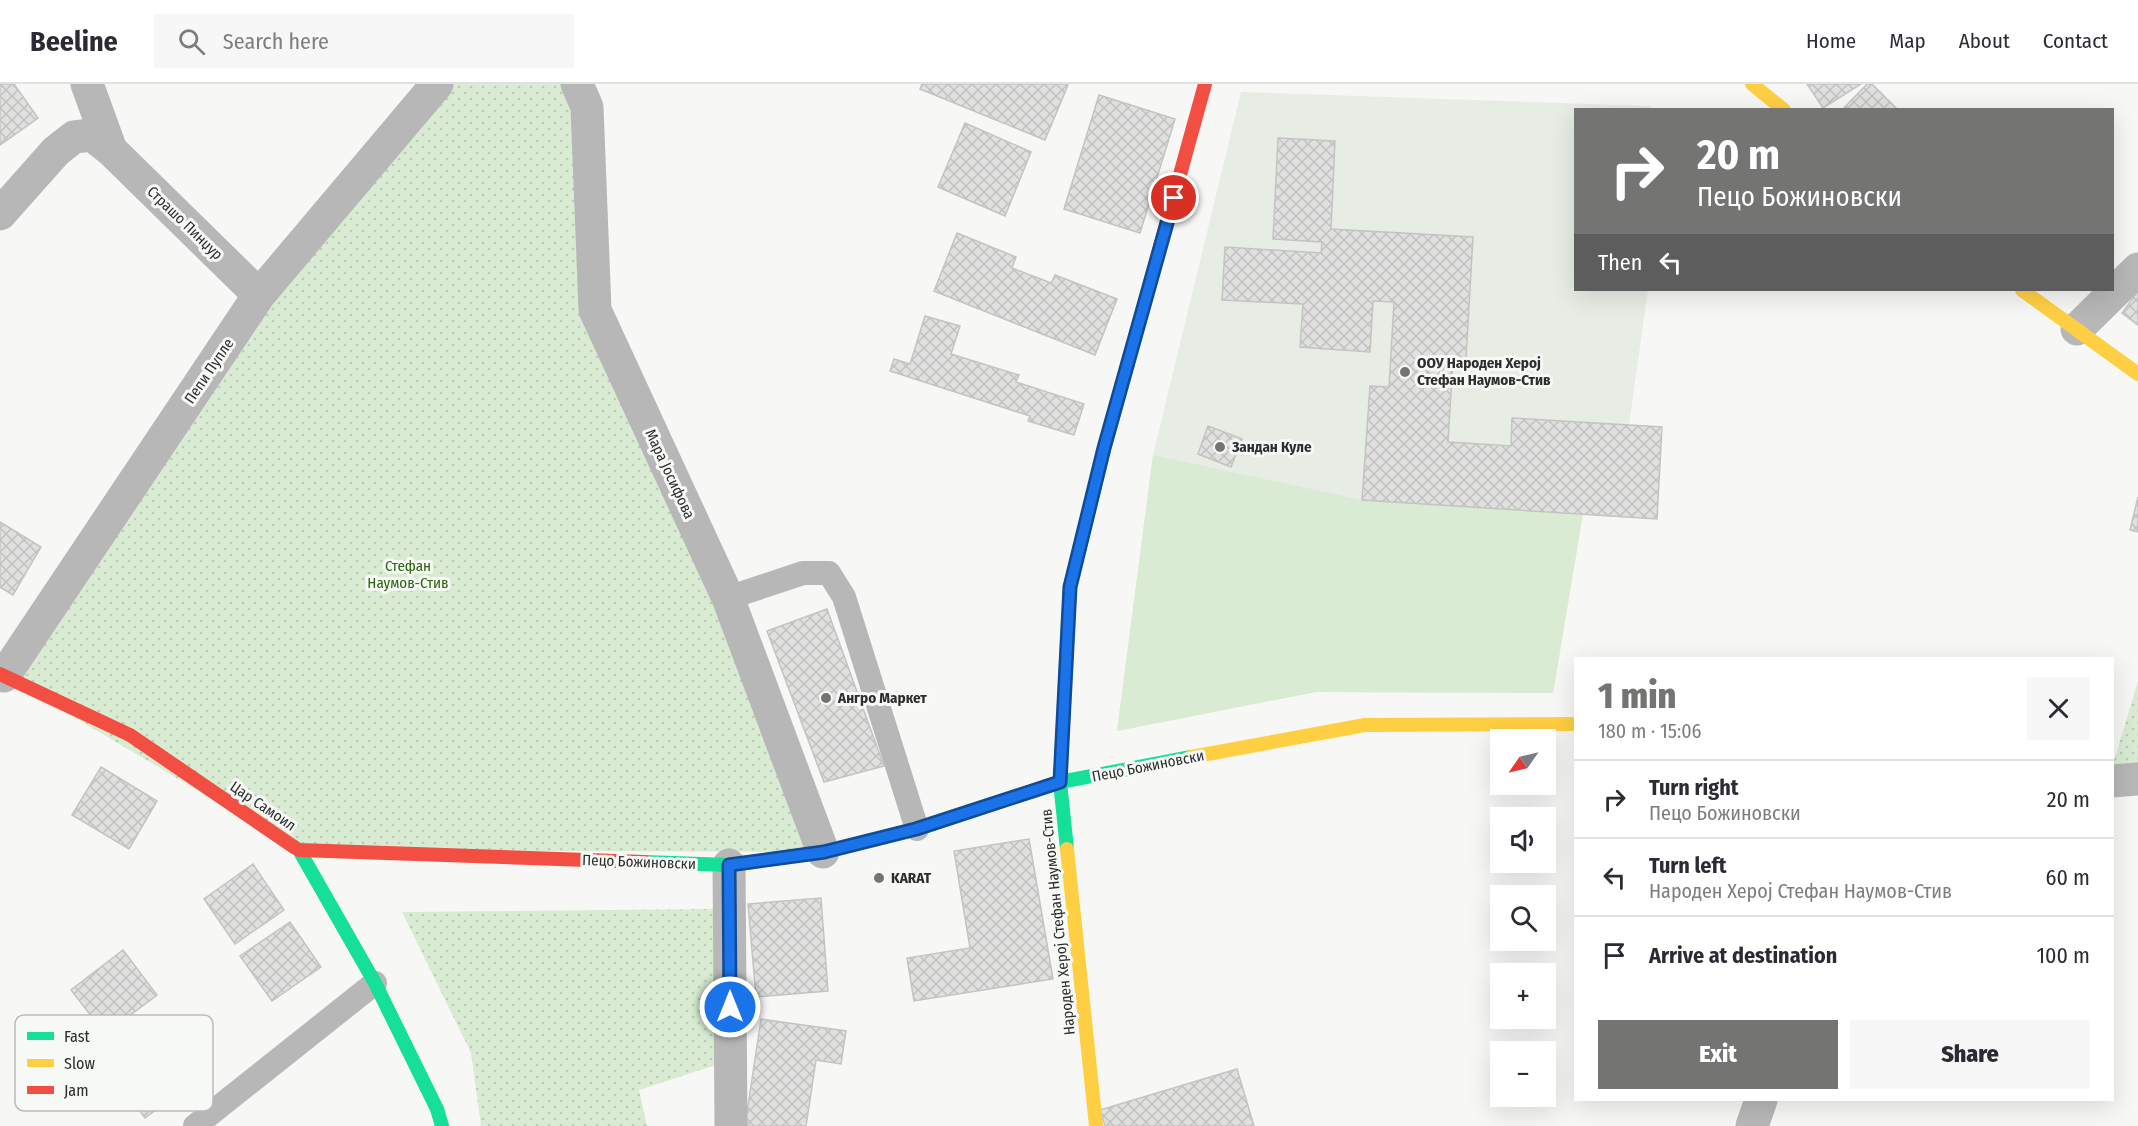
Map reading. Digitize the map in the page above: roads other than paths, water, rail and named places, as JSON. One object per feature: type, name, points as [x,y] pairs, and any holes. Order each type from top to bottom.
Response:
[{"type":"street","name":"Страшо Пинџур","points":[[87,84],[111,150]]},
{"type":"street","name":"Пепи Пупле","points":[[2,675],[260,295],[437,84]]},
{"type":"street","name":"Мара Јосифова","points":[[577,84],[587,107],[595,310],[728,598],[824,852]]},
{"type":"street","name":"Народен Херој Стефан Наумов-Стив","points":[[1096,1126],[1060,782],[1070,587],[1104,448],[1205,84]]},
{"type":"street","points":[[1752,84],[1782,108]]},
{"type":"street","name":"Страшо Пинџур","points":[[0,214],[56,151],[74,137],[92,135],[111,150],[260,295]]},
{"type":"street","points":[[2077,329],[2138,269]]},
{"type":"street","points":[[2023,291],[2138,374]]},
{"type":"street","name":"Цар Самоил","points":[[2,675],[130,735],[299,850],[375,982],[437,1109],[442,1126]]},
{"type":"street","name":"Пецо Божиновски","points":[[299,850],[729,865],[824,852],[916,829],[1060,782],[1365,725],[1574,724]]},
{"type":"street","points":[[2114,781],[2138,779]]},
{"type":"street","points":[[729,865],[731,1126]]},
{"type":"street","points":[[1752,1126],[1761,1101]]},
{"type":"lane","points":[[728,598],[803,573],[829,573],[844,597],[916,829]]},
{"type":"lane","points":[[195,1126],[375,982]]},
{"type":"place","name":"ООУ Народен Херој Стефан Наумов-Стив","points":[[1405,372]]},
{"type":"place","name":"Зандан Куле","points":[[1220,447]]},
{"type":"place","name":"Ангро Маркет","points":[[826,698]]},
{"type":"place","name":"KARAT","points":[[879,878]]},
{"type":"park label","name":"Стефан Наумов-Стив","points":[[408,574]]}]
